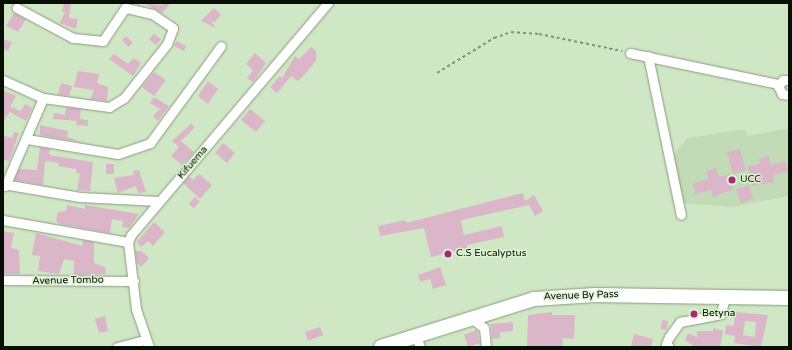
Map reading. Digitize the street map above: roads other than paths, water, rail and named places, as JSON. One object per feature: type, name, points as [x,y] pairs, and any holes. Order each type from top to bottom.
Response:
[{"type":"highway","name":"Avenue By Pass","points":[[381,347],[418,341],[470,317],[534,299],[564,296],[725,296],[789,298]]},
{"type":"street","name":"Kifuema","points":[[128,242],[158,201],[328,3]]},
{"type":"street","points":[[3,80],[43,98],[109,106],[124,98],[167,44],[173,28],[152,14],[125,8],[103,41],[73,38],[16,8]]},
{"type":"street","points":[[27,139],[118,154],[150,143],[222,46]]},
{"type":"street","points":[[630,53],[779,84],[789,80]]},
{"type":"street","points":[[648,56],[681,215]]},
{"type":"street","points":[[779,84],[780,92],[789,94]]},
{"type":"street","points":[[43,98],[27,139],[4,185],[80,198],[158,201]]},
{"type":"street","points":[[3,220],[128,242],[134,281],[136,309],[147,344],[117,347]]},
{"type":"street","name":"Avenue Tombo","points":[[3,280],[134,281]]},
{"type":"street","points":[[669,347],[666,344],[669,336],[680,322],[721,314],[725,296]]},
{"type":"street","points":[[470,317],[484,328],[486,347]]},
{"type":"place","name":"UCC","points":[[732,180]]},
{"type":"place","name":"C.S Eucalyptus","points":[[448,254]]},
{"type":"place","name":"Betyna","points":[[694,314]]}]
